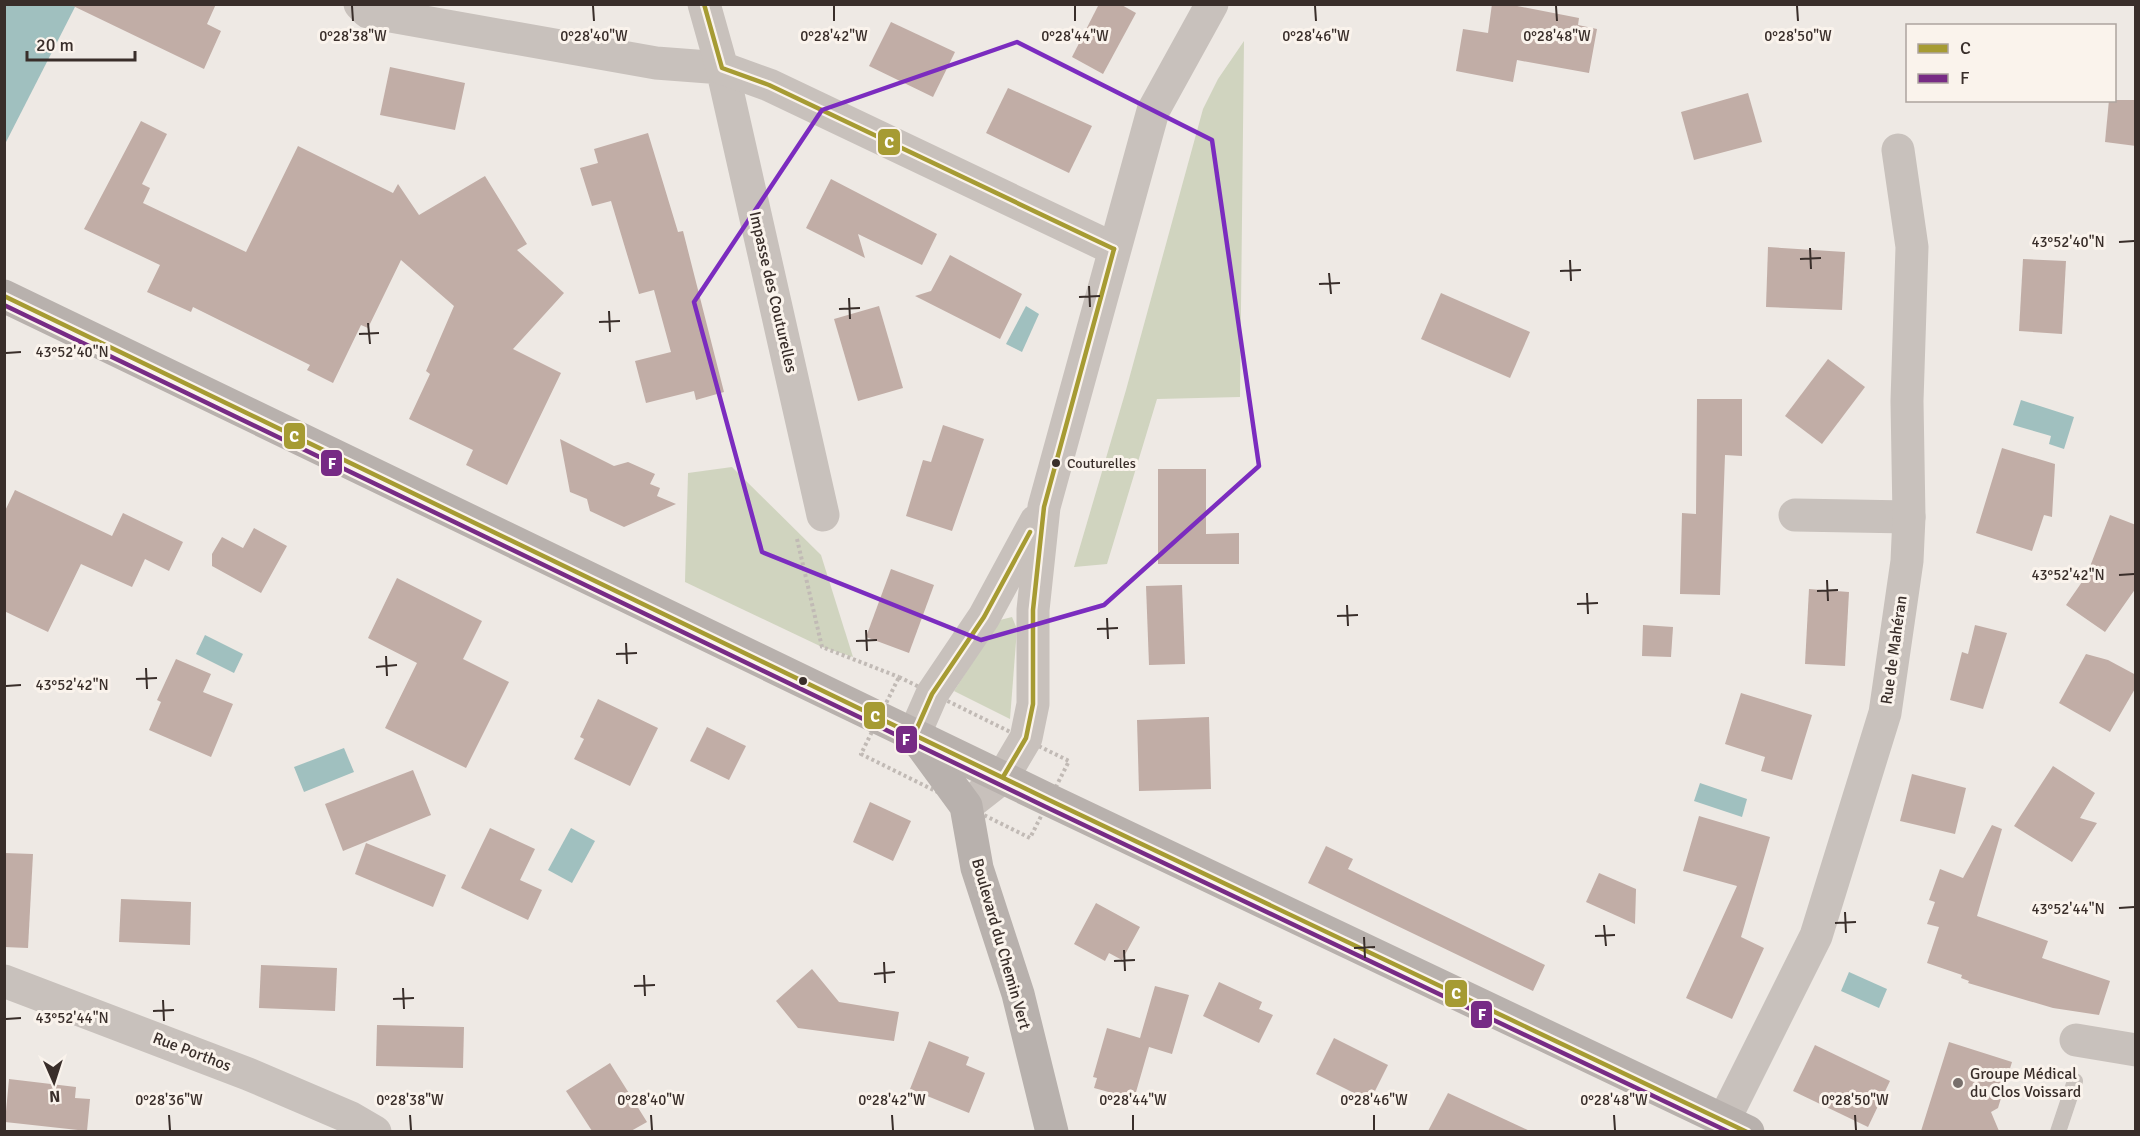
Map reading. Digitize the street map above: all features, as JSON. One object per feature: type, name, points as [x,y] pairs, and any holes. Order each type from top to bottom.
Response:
[{"type":"main road","points":[[4,296],[914,735],[1736,1126]]},
{"type":"main road","name":"Boulevard du Chemin Vert","points":[[914,735],[966,806],[977,868],[1017,994],[1052,1131]]},
{"type":"street","points":[[360,4],[369,12],[656,63],[722,68],[769,85],[1114,249]]},
{"type":"street","name":"Impasse des Couturelles","points":[[704,4],[722,68],[823,515]]},
{"type":"street","points":[[966,806],[1003,777],[1026,738],[1033,704],[1033,610],[1044,507],[1153,111],[1212,4]]},
{"type":"street","name":"Rue de Mahéran","points":[[1736,1126],[1816,936],[1885,713],[1907,561],[1909,516],[1908,401],[1911,247],[1898,150]]},
{"type":"street","points":[[914,735],[932,694],[984,616],[1044,507]]},
{"type":"street","points":[[1795,515],[1909,516]]},
{"type":"street","name":"Rue Porthos","points":[[4,981],[248,1074],[351,1118],[375,1131]]},
{"type":"street","points":[[2076,1040],[2136,1050]]},
{"type":"lane","points":[[2058,1131],[2075,1082]]},
{"type":"path","points":[[823,515],[794,528],[822,647],[899,677]]},
{"type":"highlighted area","points":[[1017,42],[1212,140],[1259,466],[1104,605],[981,640],[762,552],[694,302],[822,110]]},
{"type":"green space","points":[[1244,41],[1240,397],[1157,399],[1107,564],[1074,567],[1126,390],[1203,109],[1218,79]]},
{"type":"green space","points":[[732,467],[821,555],[853,657],[822,647],[685,582],[688,473]]},
{"type":"green space","points":[[1012,617],[1017,629],[1010,719],[954,691],[1000,620]]},
{"type":"water","points":[[5,5],[76,5],[5,144]]},
{"type":"water","points":[[1026,306],[1039,314],[1022,352],[1006,344]]},
{"type":"water","points":[[2021,400],[2074,417],[2064,449],[2049,444],[2051,436],[2013,425]]},
{"type":"water","points":[[205,635],[243,654],[234,673],[196,654]]},
{"type":"water","points":[[344,748],[354,772],[304,792],[294,767]]},
{"type":"water","points":[[1700,783],[1747,799],[1742,817],[1694,801]]},
{"type":"water","points":[[571,828],[595,841],[572,883],[548,870]]},
{"type":"water","points":[[1849,972],[1887,989],[1879,1008],[1841,991]]},
{"type":"building","points":[[69,4],[216,4],[207,24],[221,31],[204,69]]},
{"type":"building","points":[[1099,4],[1120,4],[1136,13],[1103,74],[1072,57]]},
{"type":"building","points":[[1492,4],[1507,4],[1579,18],[1578,25],[1597,29],[1589,73],[1517,60],[1513,82],[1456,71],[1463,29],[1488,33]]},
{"type":"building","points":[[891,22],[955,52],[933,97],[869,66]]},
{"type":"building","points":[[390,67],[465,83],[455,130],[380,115]]},
{"type":"building","points":[[1008,88],[1092,126],[1069,173],[986,133]]},
{"type":"building","points":[[1748,93],[1762,142],[1694,160],[1681,112]]},
{"type":"building","points":[[2136,100],[2136,146],[2105,142],[2109,102]]},
{"type":"building","points":[[141,121],[167,134],[142,184],[150,188],[143,203],[246,252],[298,146],[393,193],[398,184],[419,215],[485,176],[527,244],[517,250],[564,293],[513,349],[561,373],[507,485],[466,465],[473,450],[409,419],[430,374],[426,371],[454,306],[401,260],[368,328],[361,325],[333,383],[307,370],[310,365],[193,307],[191,312],[147,292],[160,265],[84,229]]},
{"type":"building","points":[[648,133],[678,232],[683,231],[724,392],[696,400],[694,391],[646,403],[635,361],[671,352],[654,290],[639,294],[611,201],[592,206],[580,168],[598,163],[594,149]]},
{"type":"building","points":[[831,179],[937,234],[922,265],[858,234],[865,258],[806,228]]},
{"type":"building","points":[[1768,247],[1845,252],[1842,310],[1766,307]]},
{"type":"building","points":[[950,255],[1022,294],[1000,339],[915,296],[931,291]]},
{"type":"building","points":[[2023,259],[2066,261],[2062,334],[2019,331]]},
{"type":"building","points":[[1441,293],[1530,332],[1510,378],[1421,339]]},
{"type":"building","points":[[879,306],[903,388],[858,401],[834,319]]},
{"type":"building","points":[[1828,359],[1865,387],[1822,444],[1785,416]]},
{"type":"building","points":[[1697,399],[1742,399],[1742,456],[1725,455],[1720,595],[1680,594],[1682,513],[1696,514]]},
{"type":"building","points":[[943,425],[984,439],[952,531],[906,516],[923,460],[931,462]]},
{"type":"building","points":[[560,439],[614,466],[628,462],[655,474],[650,484],[660,488],[657,496],[676,504],[624,527],[590,511],[587,499],[570,492]]},
{"type":"building","points":[[2002,448],[2055,464],[2052,517],[2044,515],[2032,551],[1976,533]]},
{"type":"building","points":[[1158,469],[1206,469],[1206,534],[1239,533],[1239,564],[1158,564]]},
{"type":"building","points":[[15,490],[112,536],[123,513],[183,542],[169,571],[145,559],[132,587],[81,564],[48,632],[4,611],[4,513]]},
{"type":"building","points":[[2110,515],[2136,525],[2136,588],[2105,632],[2066,605],[2091,569],[2089,569]]},
{"type":"building","points":[[254,528],[287,546],[261,593],[212,566],[212,554],[222,537],[243,548]]},
{"type":"building","points":[[891,569],[934,585],[909,653],[866,637]]},
{"type":"building","points":[[397,578],[482,621],[463,659],[509,682],[466,768],[385,728],[417,663],[368,638]]},
{"type":"building","points":[[1182,585],[1185,664],[1149,665],[1146,586]]},
{"type":"building","points":[[1809,589],[1849,592],[1845,666],[1805,664]]},
{"type":"building","points":[[1643,625],[1673,627],[1671,657],[1642,656]]},
{"type":"building","points":[[1975,625],[2007,633],[1983,709],[1950,700],[1962,652],[1968,654]]},
{"type":"building","points":[[2086,654],[2108,660],[2136,675],[2136,687],[2110,732],[2059,703]]},
{"type":"building","points":[[176,659],[211,674],[203,692],[233,704],[211,757],[149,730],[161,702],[157,700]]},
{"type":"building","points":[[1741,693],[1812,715],[1792,780],[1761,771],[1765,757],[1725,744]]},
{"type":"building","points":[[598,699],[658,728],[630,786],[574,759],[584,739],[580,737]]},
{"type":"building","points":[[1209,717],[1211,789],[1139,791],[1137,720]]},
{"type":"building","points":[[707,727],[746,746],[729,780],[690,761]]},
{"type":"building","points":[[2053,766],[2095,793],[2080,818],[2097,823],[2072,862],[2014,826]]},
{"type":"building","points":[[413,770],[431,815],[343,851],[325,804]]},
{"type":"building","points":[[1912,774],[1966,788],[1955,834],[1900,821]]},
{"type":"building","points":[[870,802],[911,821],[893,861],[853,842]]},
{"type":"building","points":[[1699,816],[1770,837],[1741,937],[1764,948],[1732,1019],[1686,998],[1737,886],[1683,871]]},
{"type":"building","points":[[1992,825],[2002,829],[1977,916],[2048,941],[2042,958],[2110,981],[2099,1015],[2053,1008],[1968,983],[1969,981],[1961,978],[1962,975],[1927,963],[1939,927],[1927,924],[1935,902],[1929,900],[1940,869],[1963,878]]},
{"type":"building","points":[[490,828],[535,849],[520,880],[542,890],[528,920],[461,888]]},
{"type":"building","points":[[366,843],[446,875],[433,907],[355,874]]},
{"type":"building","points":[[1326,846],[1353,859],[1348,869],[1545,965],[1533,991],[1308,883]]},
{"type":"building","points":[[4,853],[33,854],[28,948],[4,947]]},
{"type":"building","points":[[1599,873],[1636,889],[1635,924],[1586,902]]},
{"type":"building","points":[[121,899],[191,902],[190,945],[119,942]]},
{"type":"building","points":[[1096,903],[1140,927],[1122,960],[1109,953],[1105,961],[1074,944]]},
{"type":"building","points":[[261,965],[337,968],[335,1011],[259,1008]]},
{"type":"building","points":[[812,969],[839,1002],[899,1012],[894,1041],[798,1028],[776,1001]]},
{"type":"building","points":[[1219,982],[1262,1002],[1259,1009],[1273,1015],[1259,1043],[1203,1016]]},
{"type":"building","points":[[1155,986],[1189,995],[1172,1054],[1149,1047],[1134,1099],[1094,1088],[1097,1078],[1093,1077],[1107,1028],[1140,1038]]},
{"type":"building","points":[[377,1025],[464,1027],[463,1068],[376,1066]]},
{"type":"building","points":[[1334,1038],[1388,1065],[1370,1101],[1316,1074]]},
{"type":"building","points":[[929,1041],[969,1057],[966,1065],[985,1073],[969,1113],[910,1089]]},
{"type":"building","name":"Groupe Médical du Clos Voissard","points":[[1949,1042],[2012,1062],[1998,1108],[1991,1112],[1999,1131],[1921,1131]]},
{"type":"building","points":[[1815,1045],[1890,1081],[1868,1127],[1793,1091]]},
{"type":"building","points":[[610,1063],[647,1122],[631,1131],[592,1131],[566,1091]]},
{"type":"building","points":[[9,1079],[76,1087],[75,1098],[90,1099],[87,1131],[5,1122]]},
{"type":"building","points":[[1448,1093],[1530,1131],[1428,1131]]},
{"type":"transit line","name":"C","points":[[704,4],[722,68],[769,85],[1114,249]]},
{"type":"transit line","name":"C","points":[[1003,777],[1026,738],[1033,704],[1033,610],[1044,507],[1114,249]]},
{"type":"transit line","name":"C","points":[[4,296],[1049,800],[1747,1132]]},
{"type":"transit line","name":"F","points":[[4,305],[1046,807],[1729,1132]]},
{"type":"transit line","name":"C","points":[[914,735],[932,694],[984,617],[1030,532]]},
{"type":"place","name":"Couturelles","points":[[1056,463]]},
{"type":"place","name":"Groupe Médical du Clos Voissard","points":[[1958,1083]]}]
